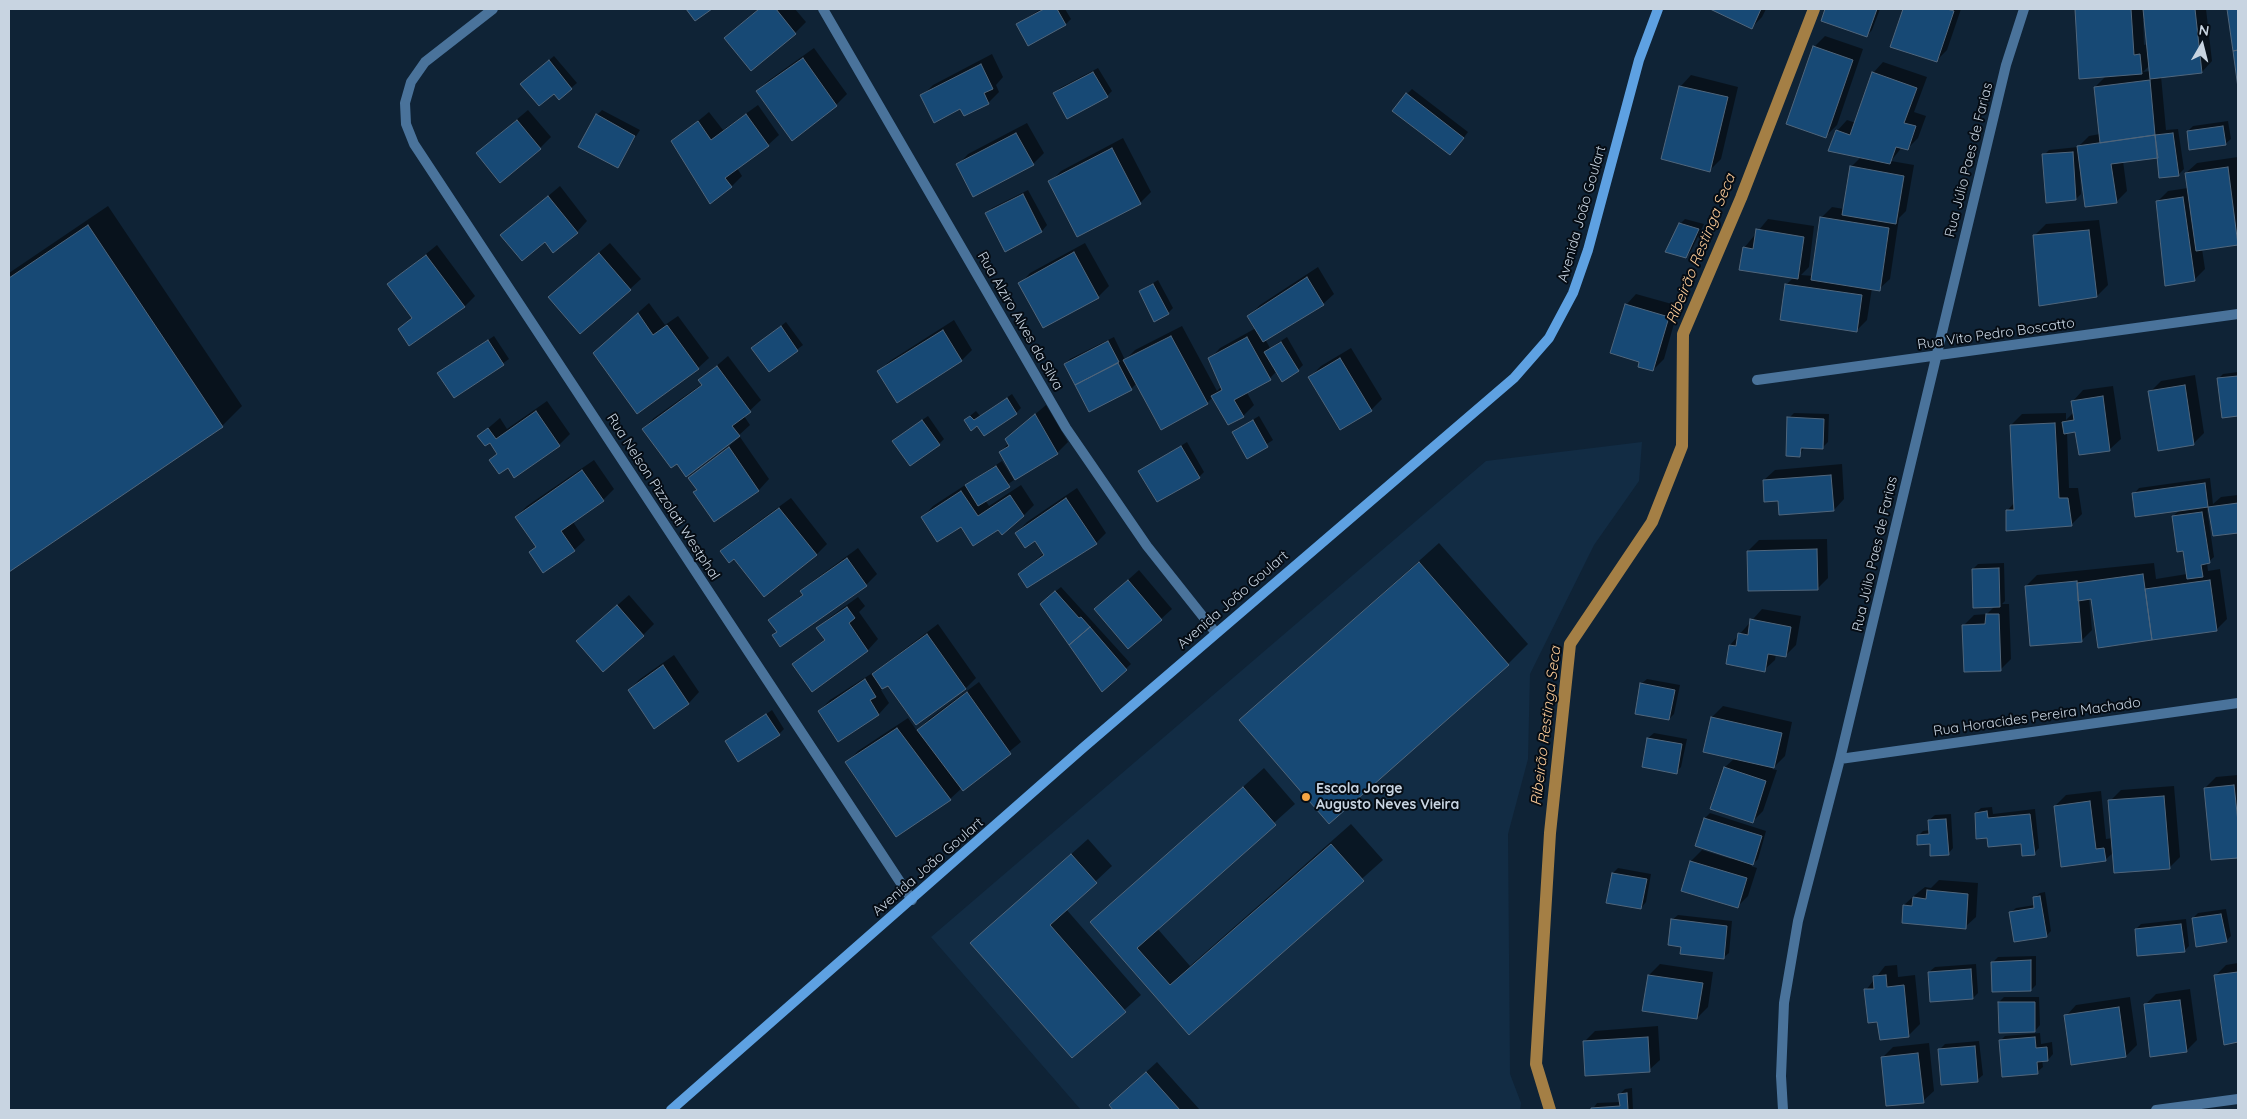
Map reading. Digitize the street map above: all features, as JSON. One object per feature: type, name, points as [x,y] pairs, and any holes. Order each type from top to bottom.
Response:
[{"type":"main road","name":"Avenida João Goulart","points":[[671,1110],[1084,747],[1514,378],[1549,338],[1573,293],[1588,250],[1639,60],[1658,9]]},
{"type":"street","name":"Rua Nelson Pizzolati Westphal","points":[[493,9],[425,62],[411,82],[405,103],[406,124],[414,144],[912,900]]},
{"type":"street","name":"Rua Alziro Alves da Silva","points":[[823,9],[1066,428],[1147,546],[1216,633]]},
{"type":"street","name":"Rua Júlio Paes de Farias","points":[[1783,1110],[1781,1076],[1784,1003],[1798,921],[1840,759],[2006,65],[2024,9]]},
{"type":"street","name":"Rua Vito Pedro Boscatto","points":[[1757,380],[2238,314]]},
{"type":"street","name":"Rua Horacides Pereira Machado","points":[[1840,759],[2238,703]]},
{"type":"street","points":[[2156,1110],[2238,1098]]},
{"type":"shaded area","name":"Escola Jorge Augusto Neves Vieira","points":[[1642,442],[1639,481],[1594,545],[1530,674],[1528,759],[1508,834],[1510,1074],[1521,1103],[1520,1110],[1081,1110],[931,937],[1486,461]]},
{"type":"building","points":[[686,9],[712,9],[695,21]]},
{"type":"building","points":[[759,9],[776,9],[796,34],[751,71],[724,38]]},
{"type":"building","points":[[1044,9],[1057,9],[1066,25],[1028,46],[1016,24]]},
{"type":"building","points":[[1710,9],[1761,9],[1752,29]]},
{"type":"building","points":[[1825,9],[1877,9],[1867,37],[1821,21]]},
{"type":"building","points":[[1903,9],[1947,9],[1954,11],[1937,62],[1890,47]]},
{"type":"building","points":[[2075,9],[2131,9],[2134,55],[2140,54],[2142,74],[2079,79]]},
{"type":"building","points":[[2143,9],[2195,9],[2202,73],[2150,79]]},
{"type":"building","points":[[2227,9],[2238,9],[2238,50],[2233,51]]},
{"type":"building","points":[[1813,46],[1853,60],[1826,138],[1786,124]]},
{"type":"building","points":[[2238,50],[2238,88],[2233,51]]},
{"type":"building","points":[[803,58],[837,106],[792,141],[756,91]]},
{"type":"building","points":[[549,60],[572,89],[559,100],[554,94],[539,106],[520,84]]},
{"type":"building","points":[[981,64],[993,89],[984,93],[989,104],[964,116],[960,109],[934,123],[920,95]]},
{"type":"building","points":[[1093,72],[1108,97],[1067,119],[1053,93]]},
{"type":"building","points":[[1872,72],[1917,88],[1904,123],[1916,126],[1908,150],[1896,147],[1890,164],[1828,151],[1836,130],[1850,135]]},
{"type":"building","points":[[2150,80],[2155,135],[2100,143],[2094,87]]},
{"type":"building","points":[[1679,86],[1728,97],[1710,172],[1661,159]]},
{"type":"building","points":[[1406,93],[1464,138],[1450,155],[1392,111]]},
{"type":"building","points":[[596,114],[635,136],[618,168],[578,147]]},
{"type":"building","points":[[746,114],[769,146],[725,178],[732,187],[710,204],[671,141],[698,121],[711,140]]},
{"type":"building","points":[[517,120],[541,149],[500,183],[476,153]]},
{"type":"building","points":[[2223,126],[2226,145],[2189,150],[2187,131]]},
{"type":"building","points":[[1016,133],[1034,165],[973,197],[956,164]]},
{"type":"building","points":[[2173,133],[2179,176],[2159,178],[2155,135]]},
{"type":"building","points":[[2155,135],[2158,158],[2111,164],[2117,203],[2085,207],[2077,146]]},
{"type":"building","points":[[1112,148],[1141,204],[1077,237],[1048,181]]},
{"type":"building","points":[[2073,152],[2076,200],[2046,203],[2042,154]]},
{"type":"building","points":[[1850,166],[1904,176],[1896,224],[1842,215]]},
{"type":"building","points":[[2228,167],[2238,245],[2196,251],[2185,173]]},
{"type":"building","points":[[1023,194],[1042,232],[1005,252],[985,213]]},
{"type":"building","points":[[548,196],[578,233],[553,253],[545,242],[522,261],[500,235]]},
{"type":"building","points":[[2183,197],[2195,281],[2165,286],[2156,201]]},
{"type":"building","points":[[1820,217],[1889,228],[1880,291],[1811,280]]},
{"type":"building","points":[[1679,223],[1699,229],[1686,258],[1665,252]]},
{"type":"building","points":[[88,225],[223,427],[9,572],[9,278]]},
{"type":"building","points":[[1756,229],[1804,237],[1798,279],[1739,270],[1743,247],[1753,249]]},
{"type":"building","points":[[2089,230],[2097,297],[2039,306],[2033,235]]},
{"type":"building","points":[[1074,252],[1099,298],[1043,328],[1018,283]]},
{"type":"building","points":[[599,253],[631,290],[580,334],[548,297]]},
{"type":"building","points":[[426,255],[465,307],[409,346],[398,329],[412,318],[387,284]]},
{"type":"building","points":[[1307,277],[1324,305],[1263,342],[1247,316]]},
{"type":"building","points":[[1153,284],[1169,314],[1154,322],[1139,291]]},
{"type":"building","points":[[1785,284],[1862,295],[1857,332],[1780,320]]},
{"type":"building","points":[[1625,304],[1669,317],[1653,371],[1638,367],[1639,362],[1610,353]]},
{"type":"building","points":[[638,313],[653,335],[667,325],[699,369],[637,414],[593,353]]},
{"type":"building","points":[[781,326],[798,351],[769,372],[751,348]]},
{"type":"building","points":[[943,330],[962,361],[897,403],[877,371]]},
{"type":"building","points":[[1171,336],[1208,404],[1161,430],[1123,360]]},
{"type":"building","points":[[1247,337],[1271,380],[1234,400],[1244,417],[1228,425],[1211,396],[1222,390],[1208,358]]},
{"type":"building","points":[[488,340],[504,365],[454,398],[437,373]]},
{"type":"building","points":[[1108,341],[1119,362],[1075,385],[1064,364]]},
{"type":"building","points":[[1281,342],[1299,371],[1282,382],[1264,352]]},
{"type":"building","points":[[1340,358],[1372,411],[1340,430],[1308,377]]},
{"type":"building","points":[[1118,363],[1132,390],[1089,412],[1075,385]]},
{"type":"building","points":[[717,366],[751,412],[732,426],[740,436],[686,477],[677,464],[671,468],[642,429],[702,385],[698,380]]},
{"type":"building","points":[[2238,376],[2238,416],[2222,418],[2217,378]]},
{"type":"building","points":[[2185,385],[2194,445],[2158,451],[2148,391]]},
{"type":"building","points":[[2103,396],[2110,451],[2079,455],[2075,432],[2064,434],[2062,422],[2074,420],[2071,401]]},
{"type":"building","points":[[1007,398],[1017,414],[984,436],[977,426],[971,431],[964,420],[970,416],[974,420]]},
{"type":"building","points":[[536,411],[560,446],[514,478],[508,468],[499,474],[489,460],[497,454],[490,443],[485,446],[477,436],[488,428],[496,439]]},
{"type":"building","points":[[1035,414],[1058,454],[1015,480],[999,452],[1009,446],[1005,439]]},
{"type":"building","points":[[1787,417],[1824,419],[1823,449],[1801,448],[1800,457],[1786,456]]},
{"type":"building","points":[[922,420],[940,445],[910,466],[892,441]]},
{"type":"building","points":[[1253,420],[1268,447],[1247,459],[1232,432]]},
{"type":"building","points":[[2055,423],[2059,498],[2068,498],[2072,526],[2006,531],[2006,510],[2014,510],[2010,425]]},
{"type":"building","points":[[1181,446],[1200,478],[1157,502],[1138,471]]},
{"type":"building","points":[[729,447],[759,491],[714,522],[693,492],[697,490],[688,478]]},
{"type":"building","points":[[996,466],[1010,487],[978,506],[965,485]]},
{"type":"building","points":[[582,470],[604,501],[561,531],[575,551],[543,573],[529,552],[536,547],[515,517]]},
{"type":"building","points":[[1831,475],[1834,511],[1779,515],[1778,501],[1764,502],[1763,480]]},
{"type":"building","points":[[2205,483],[2208,507],[2135,517],[2132,493]]},
{"type":"building","points":[[961,491],[978,516],[1010,495],[1024,516],[1002,535],[998,530],[973,546],[961,527],[937,542],[921,517]]},
{"type":"building","points":[[1066,498],[1097,544],[1027,588],[1018,574],[1044,555],[1035,541],[1025,548],[1015,533]]},
{"type":"building","points":[[2238,503],[2238,533],[2213,536],[2208,507]]},
{"type":"building","points":[[779,508],[817,555],[764,597],[734,559],[729,563],[720,551]]},
{"type":"building","points":[[2202,512],[2210,563],[2201,565],[2203,577],[2187,579],[2183,551],[2177,552],[2172,516]]},
{"type":"building","points":[[1817,549],[1818,590],[1748,591],[1747,551]]},
{"type":"building","points":[[847,558],[867,586],[780,647],[772,635],[777,632],[768,620],[803,595],[800,591]]},
{"type":"building","points":[[1419,562],[1509,665],[1329,824],[1239,720]]},
{"type":"building","points":[[1999,568],[2000,607],[1973,608],[1972,569]]},
{"type":"building","points":[[2143,574],[2152,640],[2098,648],[2091,599],[2078,601],[2077,583]]},
{"type":"building","points":[[1128,580],[1162,620],[1128,649],[1094,609]]},
{"type":"building","points":[[2210,580],[2217,631],[2152,640],[2145,589]]},
{"type":"building","points":[[2077,581],[2082,642],[2030,646],[2025,586]]},
{"type":"building","points":[[1055,591],[1079,618],[1081,617],[1090,627],[1069,645],[1040,604]]},
{"type":"building","points":[[617,605],[644,636],[603,672],[576,641]]},
{"type":"building","points":[[847,607],[855,618],[849,623],[868,651],[812,692],[792,664],[825,640],[816,628]]},
{"type":"building","points":[[1986,614],[1999,614],[2001,671],[1964,672],[1962,625],[1985,624]]},
{"type":"building","points":[[1750,619],[1791,627],[1786,657],[1768,654],[1765,672],[1726,664],[1729,645],[1736,646],[1738,633],[1748,635]]},
{"type":"building","points":[[1090,627],[1127,670],[1102,692],[1069,645]]},
{"type":"building","points":[[927,634],[966,689],[916,725],[888,686],[882,689],[872,674]]},
{"type":"building","points":[[663,665],[689,704],[654,729],[628,690]]},
{"type":"building","points":[[865,679],[876,697],[870,700],[879,715],[838,742],[818,711]]},
{"type":"building","points":[[1640,683],[1675,690],[1669,720],[1635,714]]},
{"type":"building","points":[[967,692],[1011,754],[963,791],[917,730]]},
{"type":"building","points":[[766,714],[780,735],[738,762],[725,741]]},
{"type":"building","points":[[1711,717],[1782,733],[1774,768],[1703,752]]},
{"type":"building","points":[[897,728],[951,800],[896,837],[845,762]]},
{"type":"building","points":[[1647,738],[1682,744],[1677,774],[1642,767]]},
{"type":"building","points":[[1724,767],[1766,781],[1753,823],[1710,809]]},
{"type":"building","points":[[2234,785],[2238,822],[2238,858],[2211,860],[2204,788]]},
{"type":"building","points":[[1243,787],[1276,825],[1137,948],[1170,985],[1331,844],[1364,881],[1189,1035],[1090,922]]},
{"type":"building","points":[[2164,796],[2170,869],[2114,873],[2108,800]]},
{"type":"building","points":[[2090,801],[2096,849],[2104,848],[2106,861],[2061,867],[2054,806]]},
{"type":"building","points":[[1987,811],[1988,818],[2030,814],[2035,855],[2022,856],[2021,844],[1988,847],[1987,838],[1976,839],[1975,813]]},
{"type":"building","points":[[1704,818],[1762,836],[1753,865],[1695,846]]},
{"type":"building","points":[[1946,819],[1949,855],[1930,856],[1930,844],[1917,845],[1917,835],[1929,834],[1928,820]]},
{"type":"building","points":[[1071,854],[1097,883],[1050,925],[1126,1012],[1072,1058],[970,943]]},
{"type":"building","points":[[1690,861],[1747,878],[1738,908],[1681,891]]},
{"type":"building","points":[[1612,873],[1647,879],[1641,909],[1606,903]]},
{"type":"building","points":[[1927,890],[1968,894],[1966,929],[1902,923],[1903,905],[1912,906],[1913,897],[1926,899]]},
{"type":"building","points":[[2040,896],[2047,937],[2014,942],[2009,912],[2034,908],[2033,897]]},
{"type":"building","points":[[2221,914],[2227,942],[2196,947],[2192,918]]},
{"type":"building","points":[[1671,919],[1727,926],[1724,959],[1680,954],[1681,947],[1668,945]]},
{"type":"building","points":[[2181,924],[2185,952],[2137,956],[2135,929]]},
{"type":"building","points":[[2031,960],[2031,991],[1992,992],[1991,962]]},
{"type":"building","points":[[1971,969],[1973,999],[1930,1002],[1928,972]]},
{"type":"building","points":[[2238,972],[2238,1042],[2224,1045],[2214,975]]},
{"type":"building","points":[[1648,975],[1703,983],[1697,1019],[1642,1011]]},
{"type":"building","points":[[1886,975],[1887,987],[1904,985],[1909,1037],[1880,1040],[1877,1022],[1868,1023],[1864,989],[1874,989],[1873,976]]},
{"type":"building","points":[[2180,1000],[2187,1052],[2150,1057],[2144,1004]]},
{"type":"building","points":[[1998,1002],[2035,1002],[2035,1032],[1999,1033]]},
{"type":"building","points":[[2119,1007],[2126,1057],[2071,1065],[2064,1015]]},
{"type":"building","points":[[1648,1037],[1650,1072],[1585,1076],[1583,1041]]},
{"type":"building","points":[[2035,1037],[2036,1048],[2047,1047],[2048,1061],[2037,1062],[2038,1074],[2002,1077],[1999,1040]]},
{"type":"building","points":[[1975,1046],[1978,1082],[1941,1085],[1938,1049]]},
{"type":"building","points":[[1918,1053],[1924,1103],[1886,1106],[1881,1057]]},
{"type":"building","points":[[1146,1072],[1180,1110],[1113,1110],[1109,1105]]},
{"type":"building","points":[[1627,1093],[1628,1110],[1591,1110],[1591,1108],[1620,1106],[1618,1094]]},
{"type":"waterway","name":"Ribeirão Restinga Seca","points":[[1550,1110],[1536,1064],[1550,833],[1570,644],[1652,522],[1682,446],[1683,334],[1741,198],[1814,9]]},
{"type":"place","name":"Escola Jorge Augusto Neves Vieira","points":[[1306,797]]}]
